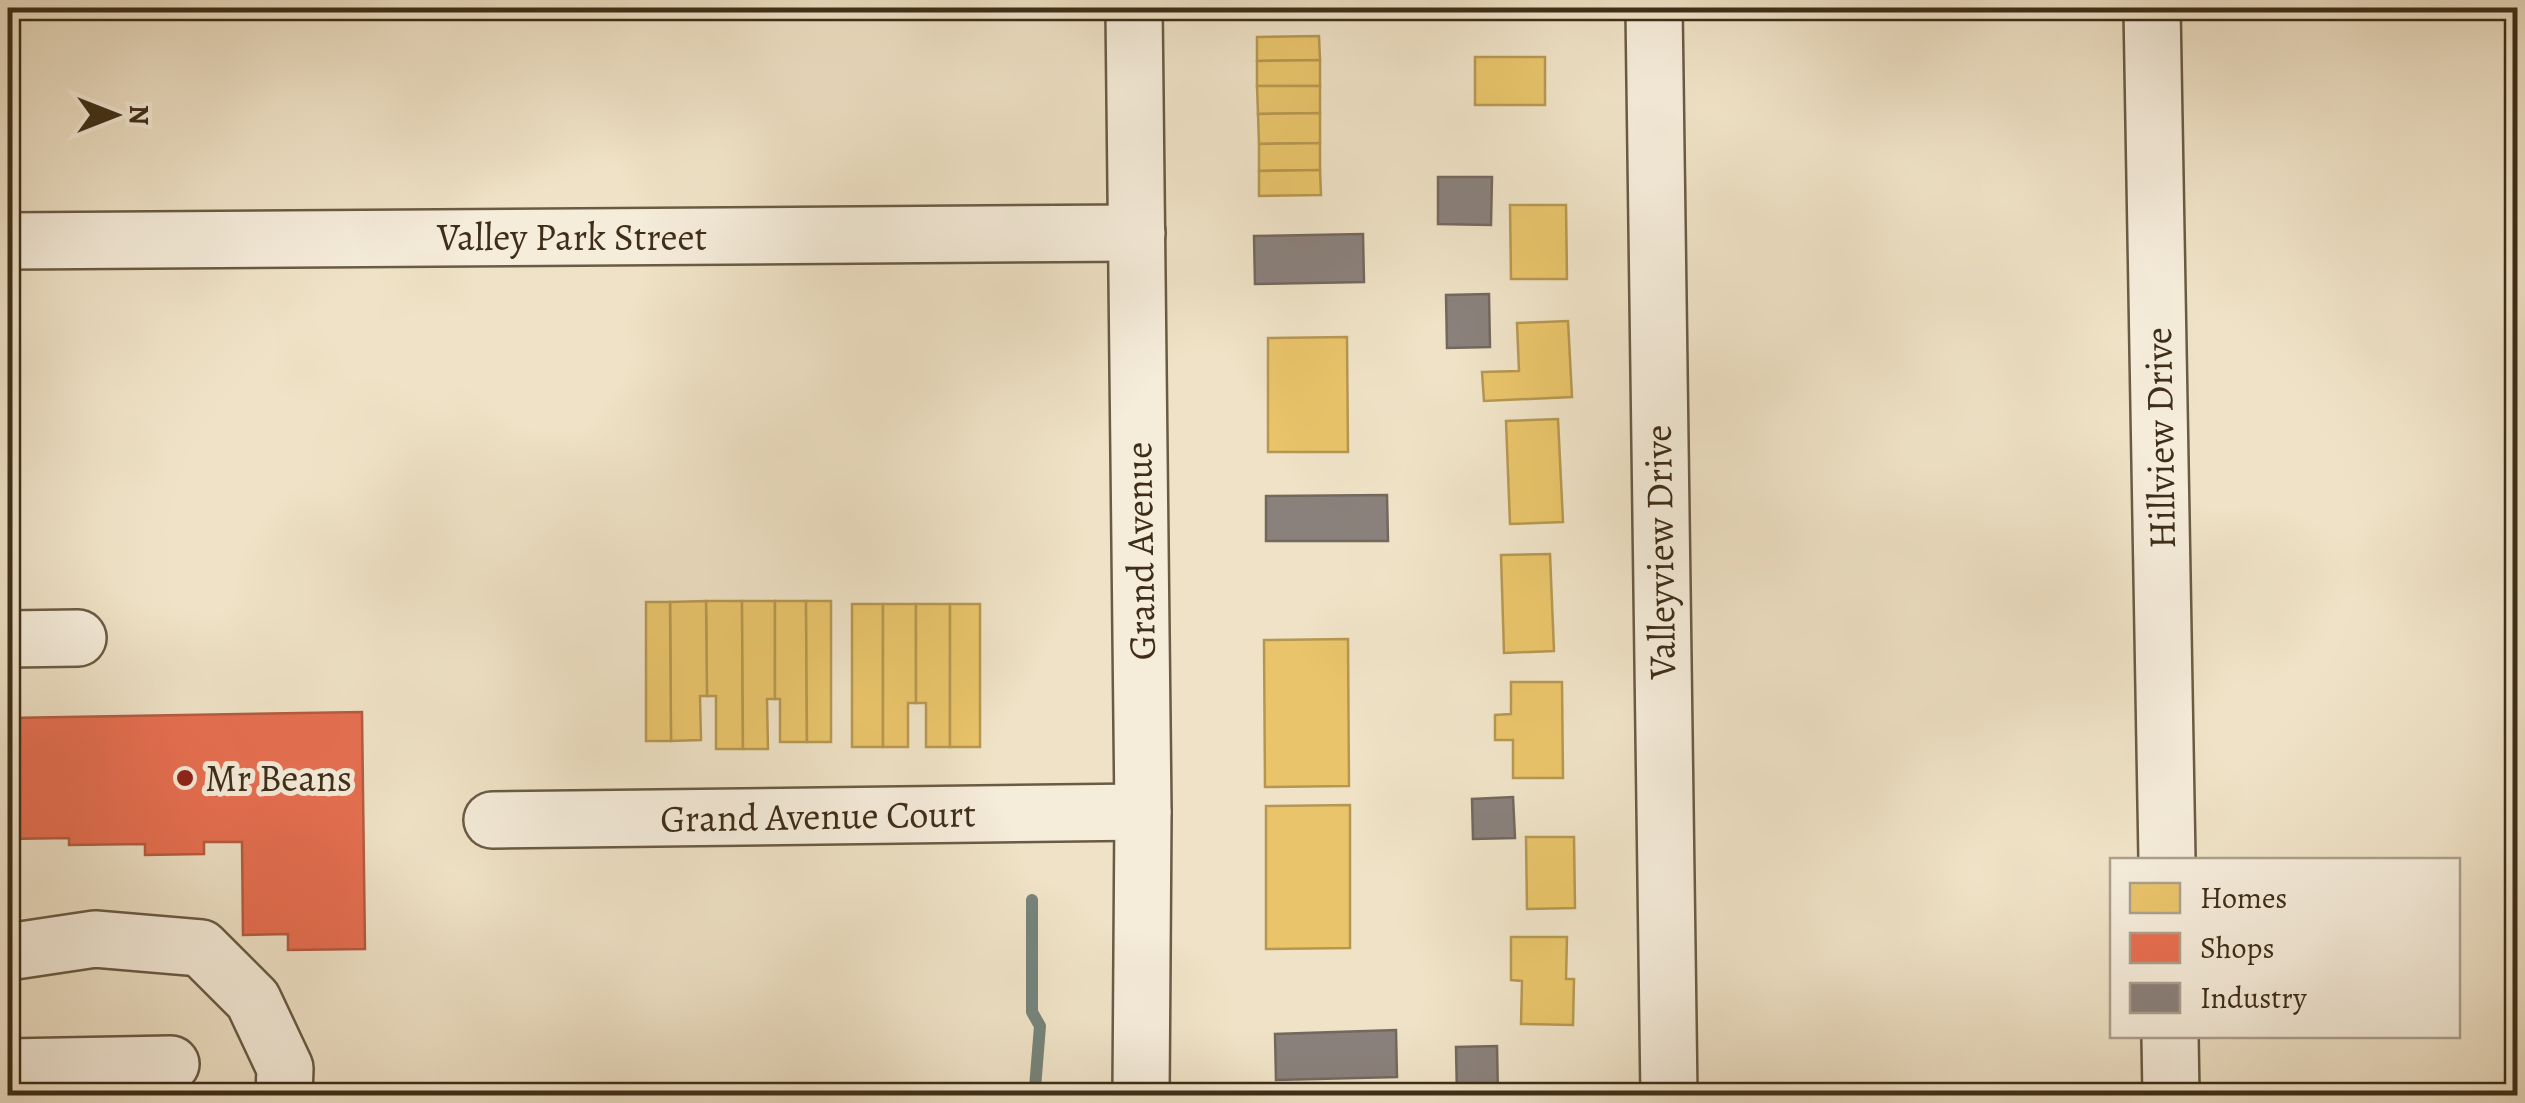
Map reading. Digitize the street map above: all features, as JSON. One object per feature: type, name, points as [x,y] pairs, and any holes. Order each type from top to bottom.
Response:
[{"type":"street","name":"Grand Avenue","points":[[1134,8],[1143,812],[1141,1096]]},
{"type":"street","name":"Valleyview Drive","points":[[1654,8],[1669,1096]]},
{"type":"street","name":"Hillview Drive","points":[[2152,12],[2167,858]]},
{"type":"street","name":"Valley Park Street","points":[[8,242],[1137,233]]},
{"type":"street","points":[[8,640],[78,638]]},
{"type":"street","name":"Grand Avenue Court","points":[[492,820],[1143,812]]},
{"type":"street","points":[[8,952],[96,939],[201,948],[253,1000],[286,1068],[284,1096]]},
{"type":"street","points":[[2170,1038],[2171,1096]]},
{"type":"street","points":[[8,1068],[171,1064]]},
{"type":"building: Homes","points":[[1319,36],[1320,60],[1257,61],[1257,37]]},
{"type":"building: Homes","points":[[1475,57],[1545,57],[1545,105],[1475,105]]},
{"type":"building: Homes","points":[[1320,60],[1320,86],[1257,86],[1257,61]]},
{"type":"building: Homes","points":[[1257,86],[1320,86],[1320,113],[1258,114]]},
{"type":"building: Homes","points":[[1320,113],[1320,143],[1259,144],[1258,114]]},
{"type":"building: Homes","points":[[1320,143],[1320,170],[1259,171],[1259,144]]},
{"type":"building: Homes","points":[[1320,170],[1321,195],[1259,196],[1259,171]]},
{"type":"building: Homes","points":[[1510,205],[1566,205],[1567,279],[1511,279]]},
{"type":"building: Homes","points":[[1568,321],[1572,397],[1484,401],[1482,372],[1519,371],[1517,323]]},
{"type":"building: Homes","points":[[1347,337],[1348,452],[1268,452],[1268,338]]},
{"type":"building: Homes","points":[[1558,419],[1563,522],[1510,524],[1506,421]]},
{"type":"building: Homes","points":[[1550,554],[1554,651],[1504,653],[1501,555]]},
{"type":"building: Homes","points":[[706,601],[742,601],[743,749],[716,749],[716,696],[707,696]]},
{"type":"building: Homes","points":[[706,601],[707,696],[700,696],[701,740],[671,741],[670,602]]},
{"type":"building: Homes","points":[[742,601],[775,601],[775,699],[767,699],[768,749],[743,749]]},
{"type":"building: Homes","points":[[775,601],[806,601],[807,742],[780,742],[780,699],[775,699]]},
{"type":"building: Homes","points":[[806,601],[831,601],[831,742],[807,742]]},
{"type":"building: Homes","points":[[646,602],[670,602],[671,741],[646,741]]},
{"type":"building: Homes","points":[[852,604],[883,604],[883,747],[852,747]]},
{"type":"building: Homes","points":[[883,604],[916,604],[916,703],[908,703],[908,747],[883,747]]},
{"type":"building: Homes","points":[[916,604],[950,604],[950,747],[926,747],[926,703],[916,703]]},
{"type":"building: Homes","points":[[950,604],[980,604],[980,747],[950,747]]},
{"type":"building: Homes","points":[[1348,639],[1349,786],[1265,787],[1264,640]]},
{"type":"building: Homes","points":[[1511,682],[1562,682],[1563,778],[1513,778],[1513,740],[1495,740],[1495,715],[1511,714]]},
{"type":"building: Homes","points":[[1350,805],[1350,948],[1266,949],[1266,806]]},
{"type":"building: Homes","points":[[1526,837],[1574,837],[1575,908],[1527,909]]},
{"type":"building: Homes","points":[[1511,937],[1567,937],[1566,979],[1574,979],[1573,1025],[1521,1024],[1522,981],[1511,980]]},
{"type":"building: Homes","points":[[1509,1084],[1564,1084],[1564,1096],[1509,1096]]},
{"type":"building: Shops","name":"Mr Beans","points":[[362,712],[365,949],[288,950],[288,934],[243,935],[242,842],[204,842],[204,854],[145,855],[145,844],[69,845],[69,838],[8,839],[8,718]]},
{"type":"building: Industry","points":[[1438,177],[1492,177],[1491,225],[1438,224]]},
{"type":"building: Industry","points":[[1363,234],[1364,282],[1255,284],[1254,236]]},
{"type":"building: Industry","points":[[1489,294],[1490,347],[1447,348],[1446,295]]},
{"type":"building: Industry","points":[[1387,495],[1388,541],[1266,541],[1266,496]]},
{"type":"building: Industry","points":[[1513,797],[1515,838],[1473,839],[1472,799]]},
{"type":"building: Industry","points":[[1396,1030],[1397,1077],[1276,1080],[1275,1034]]},
{"type":"building: Industry","points":[[1497,1046],[1498,1096],[1457,1096],[1456,1047]]},
{"type":"waterway","points":[[990,1096],[1035,1088],[1040,1026],[1032,1012],[1032,900]]},
{"type":"place","name":"Mr Beans","points":[[185,778]]}]
